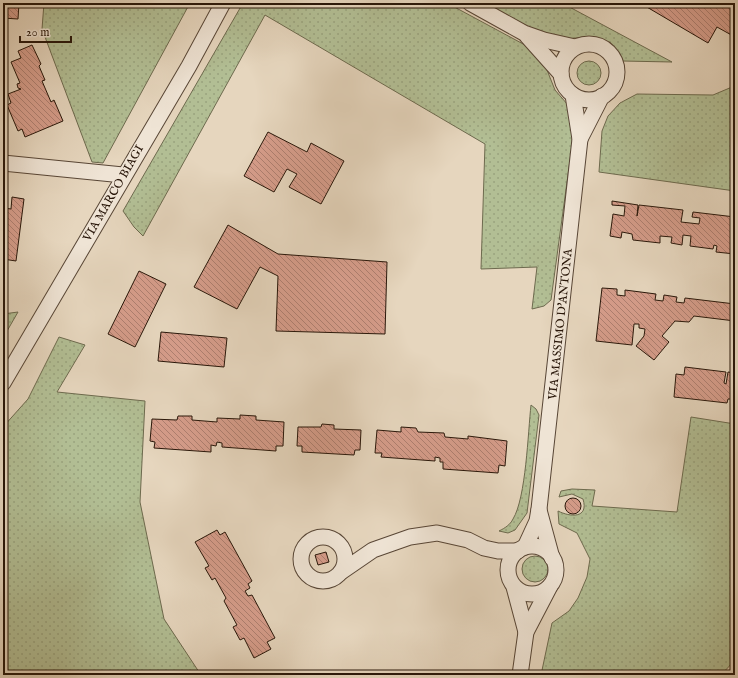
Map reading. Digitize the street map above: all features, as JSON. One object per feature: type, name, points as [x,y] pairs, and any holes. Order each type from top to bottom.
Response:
[{"type":"street","name":"VIA MARCO BIAGI","points":[[3,383],[123,175],[189,66],[223,3]]},
{"type":"street","points":[[470,3],[524,33],[544,40],[575,47]]},
{"type":"street","points":[[524,33],[536,44],[561,74],[565,87],[573,95],[586,100],[602,96],[610,90],[615,82],[617,73],[613,57],[600,46],[583,44],[575,47],[568,53],[563,61],[561,74]]},
{"type":"street","name":"VIA MASSIMO D'ANTONA","points":[[526,632],[508,564],[522,549],[537,521],[539,510],[580,138],[573,95]]},
{"type":"street","name":"VIA MASSIMO D'ANTONA","points":[[580,138],[602,96]]},
{"type":"street","points":[[3,163],[123,175]]},
{"type":"street","name":"VIA MASSIMO D'ANTONA","points":[[520,675],[526,632],[556,572],[539,510]]},
{"type":"street","points":[[373,550],[352,549],[340,546],[328,538],[314,539],[303,550],[301,564],[309,577],[315,580],[330,580],[373,550],[410,537],[436,533],[468,540],[484,548],[498,551],[541,548],[552,558]]},
{"type":"street","points":[[340,546],[345,558],[341,572]]},
{"type":"street","points":[[484,548],[501,565],[521,592],[529,594],[544,591],[550,586]]},
{"type":"green space","points":[[44,3],[190,3],[103,163],[92,162],[42,29]]},
{"type":"green space","points":[[243,3],[447,3],[525,45],[547,70],[555,90],[568,105],[573,138],[551,300],[544,306],[532,309],[537,267],[481,269],[485,144],[265,15],[143,236],[134,227],[123,211]]},
{"type":"green space","points":[[483,3],[562,3],[672,62],[622,61],[608,45],[584,37],[567,39],[530,29]]},
{"type":"green space","points":[[589,61],[598,64],[601,73],[598,82],[589,85],[580,82],[577,73],[580,64]]},
{"type":"green space","points":[[732,87],[735,89],[735,191],[599,172],[602,131],[608,116],[620,103],[637,94],[713,95]]},
{"type":"green space","points":[[18,312],[3,338],[3,314]]},
{"type":"green space","points":[[59,337],[85,345],[57,392],[145,401],[140,502],[164,619],[201,675],[3,675],[3,427],[28,399]]},
{"type":"green space","points":[[531,405],[536,409],[539,415],[527,513],[515,530],[508,533],[499,531],[512,521],[521,496],[526,464]]},
{"type":"green space","points":[[691,417],[735,424],[735,660],[721,675],[541,675],[552,623],[569,611],[578,598],[587,577],[590,559],[577,533],[559,524],[558,511],[577,515],[583,510],[583,499],[572,494],[559,497],[561,491],[572,489],[595,490],[592,506],[677,512]]},
{"type":"green space","points":[[535,556],[545,559],[548,569],[545,579],[535,582],[525,579],[522,569],[525,559]]},
{"type":"building","points":[[3,3],[19,3],[18,19],[3,18]]},
{"type":"building","points":[[640,3],[735,3],[735,37],[717,27],[708,43]]},
{"type":"building","points":[[32,45],[41,64],[39,66],[45,80],[42,81],[51,102],[54,100],[63,121],[25,137],[22,129],[18,131],[7,105],[11,103],[8,94],[21,89],[18,88],[17,84],[20,83],[11,62],[21,58],[18,51]]},
{"type":"building","points":[[268,132],[307,152],[311,143],[344,161],[321,204],[289,187],[297,174],[287,169],[274,192],[244,176]]},
{"type":"building","points":[[12,197],[24,199],[16,261],[3,259],[3,202],[5,202],[4,208],[11,209]]},
{"type":"building","points":[[612,201],[638,205],[637,216],[639,205],[683,210],[681,222],[699,224],[700,218],[692,217],[693,212],[735,217],[735,254],[716,252],[717,246],[714,245],[713,249],[690,246],[691,236],[683,235],[682,245],[671,243],[672,237],[660,236],[660,243],[633,240],[632,234],[622,232],[621,238],[610,236],[613,214],[624,216],[625,206],[612,205]]},
{"type":"building","points":[[228,225],[278,254],[387,262],[385,334],[276,331],[278,276],[260,267],[237,309],[194,287]]},
{"type":"building","points":[[139,271],[166,284],[135,347],[108,334]]},
{"type":"building","points":[[602,288],[617,289],[617,295],[625,296],[625,290],[656,294],[655,300],[663,301],[664,295],[677,297],[676,302],[684,303],[685,298],[735,304],[735,321],[694,316],[689,322],[675,321],[662,336],[669,342],[654,360],[636,346],[644,336],[645,329],[639,328],[639,324],[634,324],[632,345],[596,341]]},
{"type":"building","points":[[161,332],[227,338],[224,367],[158,361]]},
{"type":"building","points":[[685,367],[726,372],[724,383],[726,384],[728,372],[735,373],[735,399],[728,399],[727,403],[674,397],[676,374],[684,375]]},
{"type":"building","points":[[240,415],[256,416],[256,420],[284,422],[283,446],[276,446],[276,451],[222,447],[222,443],[217,442],[216,446],[211,445],[211,452],[154,448],[155,442],[150,441],[152,419],[177,420],[178,416],[192,416],[192,420],[217,422],[217,418],[240,419]]},
{"type":"building","points":[[322,424],[334,425],[334,429],[361,430],[360,450],[355,450],[354,455],[302,452],[302,446],[297,446],[298,427],[321,427]]},
{"type":"building","points":[[401,427],[416,428],[418,432],[444,433],[445,437],[468,439],[468,436],[507,441],[505,466],[499,465],[498,473],[443,469],[443,462],[440,462],[440,458],[435,457],[435,461],[381,457],[382,453],[375,453],[377,430],[401,432]]},
{"type":"building","points":[[570,498],[576,498],[581,503],[579,512],[576,514],[570,514],[565,509],[565,503]]},
{"type":"building","points":[[217,530],[220,535],[225,532],[252,581],[248,584],[250,588],[245,591],[248,596],[252,595],[275,638],[267,642],[271,649],[254,658],[244,638],[240,640],[233,627],[237,625],[224,601],[226,598],[215,578],[212,580],[205,568],[209,566],[195,542]]},
{"type":"building","points":[[326,552],[329,562],[318,565],[315,555]]}]
